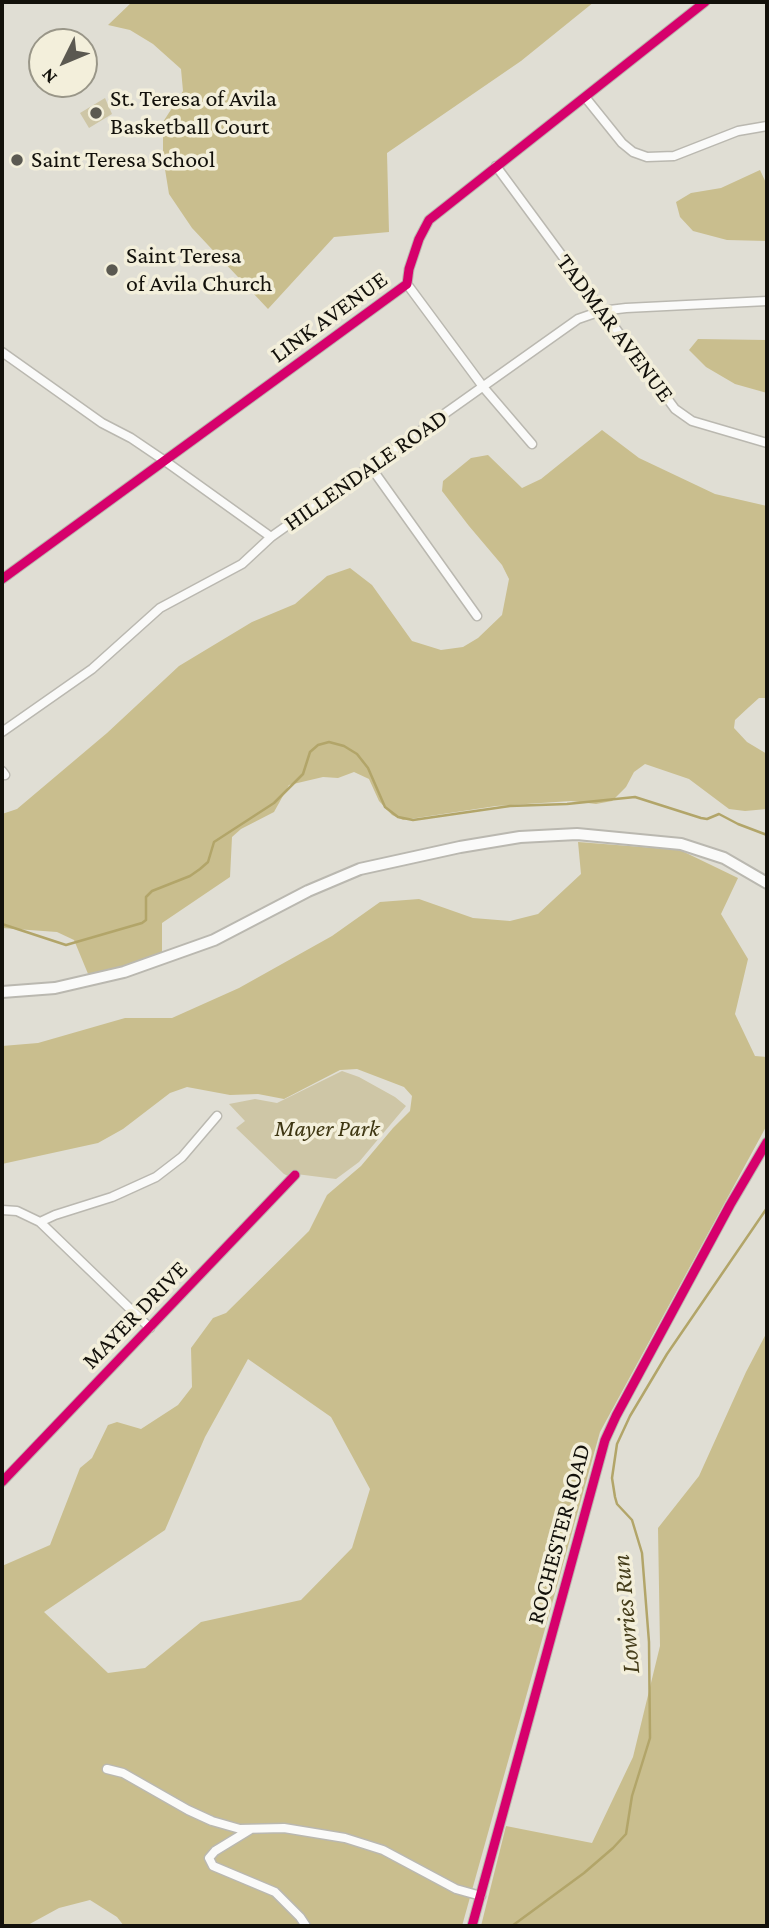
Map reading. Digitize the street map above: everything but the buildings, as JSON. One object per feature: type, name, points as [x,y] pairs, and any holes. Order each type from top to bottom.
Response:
[{"type":"main road","points":[[2,992],[67,986],[124,972],[214,940],[308,891],[360,869],[520,837],[577,834],[681,844],[724,859],[767,883]]},
{"type":"street","name":"LINK AVENUE","points":[[2,579],[408,284],[409,270],[419,239],[429,220],[705,2]]},
{"type":"street","points":[[585,97],[622,143],[633,152],[647,157],[674,156],[738,131],[767,126]]},
{"type":"street","name":"TADMAR AVENUE","points":[[496,166],[675,409],[692,421],[767,443]]},
{"type":"street","points":[[408,284],[484,388],[532,444]]},
{"type":"street","name":"HILLENDALE ROAD","points":[[2,732],[92,669],[160,608],[242,564],[271,537],[578,319],[601,311],[626,308],[767,301]]},
{"type":"street","points":[[2,352],[102,423],[131,438],[165,461],[271,537]]},
{"type":"street","points":[[370,466],[477,616]]},
{"type":"street","points":[[40,1222],[55,1214],[130,1191],[156,1177],[182,1157],[217,1116]]},
{"type":"street","name":"ROCHESTER ROAD","points":[[472,1926],[605,1440],[620,1407],[767,1142]]},
{"type":"street","name":"MAYER DRIVE","points":[[2,1482],[295,1175]]},
{"type":"street","points":[[2,1210],[17,1211],[40,1222],[149,1328]]},
{"type":"street","points":[[107,1769],[123,1773],[212,1821],[240,1829],[304,1829],[345,1838],[383,1850],[456,1889],[481,1896]]},
{"type":"street","points":[[250,1829],[215,1851],[209,1858],[213,1866],[275,1892],[306,1926]]},
{"type":"green space","name":"St. Teresa of Avila Basketball Court","points":[[105,98],[112,114],[89,128],[80,113]]},
{"type":"green space","name":"Mayer Park","points":[[342,1071],[359,1077],[406,1106],[359,1162],[336,1179],[296,1174],[292,1178],[284,1174],[236,1128],[245,1121],[229,1104],[255,1099],[277,1103]]},
{"type":"shaded area","points":[[132,2],[594,2],[521,61],[387,153],[389,232],[334,237],[268,309],[192,228],[169,194],[163,157],[163,122],[183,91],[181,69],[153,44],[130,30],[108,25]]},
{"type":"shaded area","points":[[760,170],[767,185],[767,241],[727,240],[693,231],[680,217],[676,202],[691,193],[721,188]]},
{"type":"shaded area","points":[[698,339],[767,340],[767,393],[735,384],[706,367],[689,350]]},
{"type":"shaded area","points":[[602,430],[639,458],[715,494],[767,506],[767,698],[759,698],[749,707],[735,720],[734,728],[747,742],[767,754],[767,809],[729,809],[689,779],[645,764],[634,772],[626,787],[612,801],[596,804],[571,801],[496,806],[403,820],[392,815],[379,801],[369,779],[354,772],[338,778],[323,777],[289,785],[274,812],[241,829],[232,837],[230,877],[162,923],[162,960],[91,981],[74,940],[57,932],[2,928],[2,814],[17,809],[107,733],[179,666],[252,622],[295,604],[327,576],[350,568],[372,585],[412,641],[441,650],[463,647],[478,638],[502,615],[509,579],[502,565],[442,491],[443,481],[471,458],[488,455],[522,488],[541,479]]},
{"type":"shaded area","points":[[578,842],[680,850],[738,878],[721,914],[748,959],[735,1014],[755,1056],[767,1057],[767,1125],[600,1432],[462,1926],[124,1926],[117,1917],[90,1900],[59,1908],[26,1926],[2,1926],[2,1566],[50,1545],[80,1468],[92,1458],[108,1425],[117,1422],[141,1429],[178,1405],[192,1387],[191,1348],[213,1318],[226,1313],[309,1231],[327,1195],[361,1166],[410,1111],[412,1096],[404,1087],[357,1069],[340,1070],[284,1099],[258,1094],[230,1095],[187,1087],[170,1093],[123,1129],[98,1143],[2,1164],[2,1046],[38,1043],[125,1018],[172,1018],[239,988],[332,936],[380,902],[419,899],[473,918],[510,921],[538,914],[581,874]],"holes":[[[248,1359],[331,1417],[370,1489],[352,1548],[301,1600],[201,1622],[145,1668],[108,1673],[44,1612],[165,1530],[205,1437]]]},
{"type":"shaded area","points":[[767,1332],[767,1926],[481,1926],[506,1826],[592,1843],[633,1757],[660,1646],[658,1528],[699,1476]]},
{"type":"waterway","points":[[2,924],[66,945],[142,923],[146,920],[146,897],[152,891],[190,876],[200,869],[208,862],[214,842],[274,803],[303,774],[310,752],[318,745],[329,742],[344,746],[357,754],[368,768],[385,807],[398,817],[413,820],[510,806],[635,797],[701,818],[707,819],[719,814],[767,835]]},
{"type":"waterway","name":"Lowries Run","points":[[512,1926],[584,1873],[626,1834],[632,1796],[650,1738],[649,1642],[642,1553],[632,1520],[617,1504],[615,1497],[612,1478],[617,1444],[630,1416],[667,1354],[767,1208]]},
{"type":"cycle path","points":[[2,579],[407,284],[419,239],[429,220],[705,2]]},
{"type":"cycle path","points":[[472,1926],[605,1440],[730,1205],[767,1142]]},
{"type":"cycle path","points":[[2,1482],[295,1175]]},
{"type":"place","name":"St. Teresa of Avila Basketball Court","points":[[96,113]]},
{"type":"place","name":"Saint Teresa School","points":[[17,160]]},
{"type":"place","name":"Saint Teresa of Avila Church","points":[[112,270]]}]
